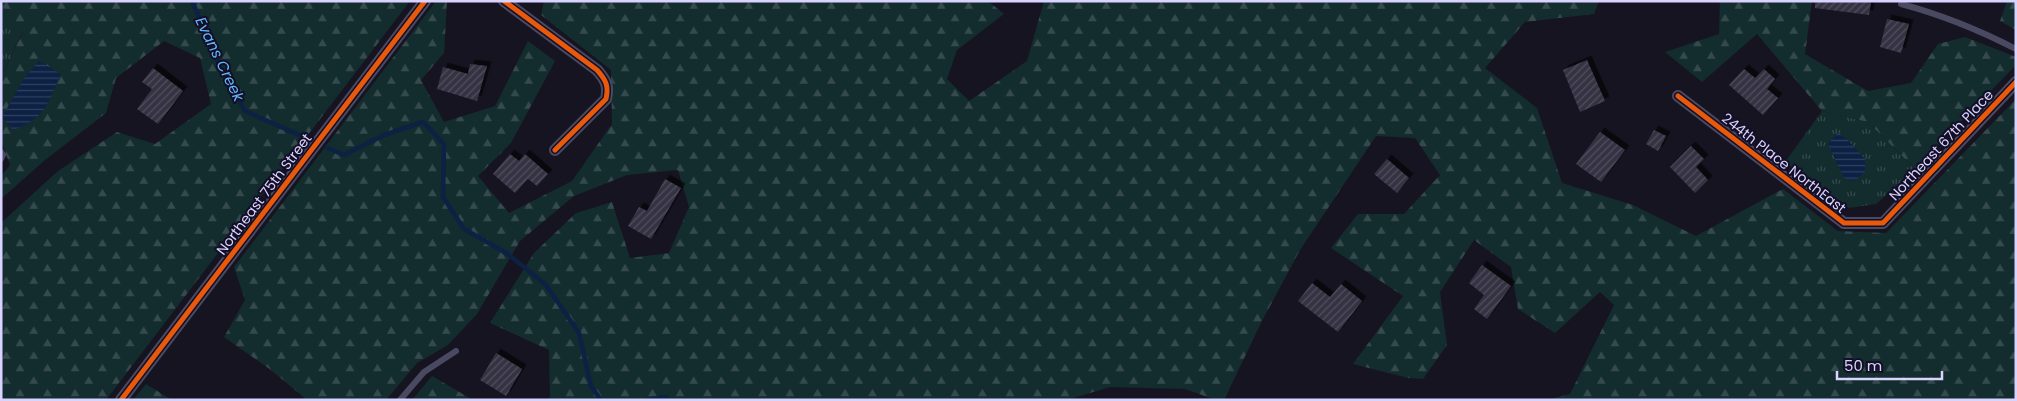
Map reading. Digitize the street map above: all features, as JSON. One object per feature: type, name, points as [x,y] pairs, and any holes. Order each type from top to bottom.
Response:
[{"type":"street","name":"Northeast 75th Street","points":[[121,400],[425,1]]},
{"type":"street","points":[[504,1],[597,70],[605,79],[608,89],[606,99],[555,150]]},
{"type":"street","name":"Northeast 67th Place","points":[[1883,223],[2016,82]]},
{"type":"street","name":"244th Place NorthEast","points":[[1678,96],[1844,223],[1883,223]]},
{"type":"lane","points":[[1901,4],[1945,16],[1988,34],[2016,49]]},
{"type":"lane","points":[[1,152],[3,155],[1,159]]},
{"type":"lane","points":[[400,400],[424,372],[456,351]]},
{"type":"green space","points":[[1,1],[410,1],[106,400],[1,400],[1,223],[58,171],[117,132],[155,144],[211,104],[200,58],[164,41],[116,78],[106,113],[45,160],[1,199],[1,176],[10,165],[1,141],[1,77],[23,32],[1,4]]},
{"type":"green space","points":[[436,1],[447,1],[444,53],[421,80],[444,122],[495,106],[528,41],[555,61],[511,143],[478,176],[509,213],[572,181],[612,124],[611,70],[541,15],[544,1],[988,1],[1004,14],[957,50],[947,79],[969,101],[1027,61],[1044,1],[1599,1],[1594,14],[1525,22],[1485,68],[1537,108],[1562,183],[1633,205],[1696,236],[1783,189],[1838,231],[1886,233],[2016,99],[2016,400],[1547,400],[1570,394],[1614,305],[1600,292],[1555,333],[1518,309],[1511,267],[1474,240],[1440,292],[1447,345],[1423,379],[1408,378],[1353,364],[1403,296],[1331,248],[1358,214],[1404,214],[1440,175],[1415,138],[1376,136],[1300,250],[1262,321],[1224,400],[1216,400],[1185,389],[1110,387],[1067,400],[546,400],[550,398],[549,350],[490,323],[534,253],[576,213],[612,202],[630,258],[669,253],[689,207],[678,170],[627,175],[574,196],[520,241],[477,314],[448,345],[417,363],[386,400],[307,400],[271,370],[224,337],[245,300],[234,267]]},
{"type":"green space","points":[[1720,1],[1812,1],[1805,54],[1868,91],[1911,83],[1938,44],[1965,37],[2016,57],[2016,65],[1915,169],[1868,122],[1822,111],[1757,34],[1702,82],[1665,52],[1719,34]]},
{"type":"green space","points":[[2007,1],[2016,1],[2016,30],[2000,21]]},
{"type":"green space","points":[[1,4],[23,31],[1,77]]},
{"type":"green space","points":[[1822,111],[1868,122],[1915,169],[1876,204],[1849,208],[1785,162]]},
{"type":"green space","points":[[432,376],[473,400],[412,400]]},
{"type":"green space","points":[[146,384],[172,400],[133,400]]},
{"type":"water","points":[[39,61],[61,74],[48,102],[39,115],[13,130],[2,117],[25,77]]},
{"type":"water","points":[[1838,133],[1846,138],[1865,159],[1865,172],[1854,181],[1844,178],[1828,144]]},
{"type":"building","points":[[1815,1],[1871,1],[1869,15],[1815,8]]},
{"type":"building","points":[[1887,19],[1909,24],[1901,53],[1880,47]]},
{"type":"building","points":[[1587,60],[1605,101],[1580,112],[1563,70]]},
{"type":"building","points":[[470,64],[487,66],[477,101],[437,89],[443,67],[468,74]]},
{"type":"building","points":[[153,68],[183,91],[158,124],[137,109],[152,89],[142,82]]},
{"type":"building","points":[[1744,69],[1755,78],[1764,69],[1775,79],[1767,89],[1778,98],[1763,115],[1729,85]]},
{"type":"building","points":[[1654,130],[1666,136],[1658,151],[1646,144]]},
{"type":"building","points":[[1600,132],[1625,150],[1601,182],[1576,164]]},
{"type":"building","points":[[1691,146],[1704,159],[1696,167],[1708,180],[1695,193],[1670,167]]},
{"type":"building","points":[[510,154],[519,161],[525,154],[548,174],[537,186],[528,179],[515,193],[493,174]]},
{"type":"building","points":[[1387,159],[1409,178],[1397,193],[1374,174]]},
{"type":"building","points":[[665,179],[681,188],[651,239],[628,226],[639,207],[647,211]]},
{"type":"building","points":[[1482,265],[1511,286],[1487,319],[1474,309],[1484,295],[1469,283]]},
{"type":"building","points":[[1312,283],[1330,297],[1341,284],[1362,301],[1338,332],[1298,301]]},
{"type":"building","points":[[496,353],[522,369],[506,396],[480,380]]},
{"type":"waterway","name":"Evans Creek","points":[[192,1],[222,71],[245,111],[306,138]]},
{"type":"waterway","name":"Evans Creek","points":[[328,148],[344,155],[384,135],[423,122],[444,144],[443,197],[464,229],[508,254],[546,285],[579,333],[591,386],[601,400]]},
{"type":"waterway","name":"Evans Creek","points":[[647,400],[666,397],[668,400]]},
{"type":"cycle path","points":[[121,400],[425,1]]},
{"type":"cycle path","points":[[504,1],[597,70],[606,83],[606,99],[555,150]]},
{"type":"cycle path","points":[[1678,96],[1844,223],[1883,223],[2016,82]]}]
